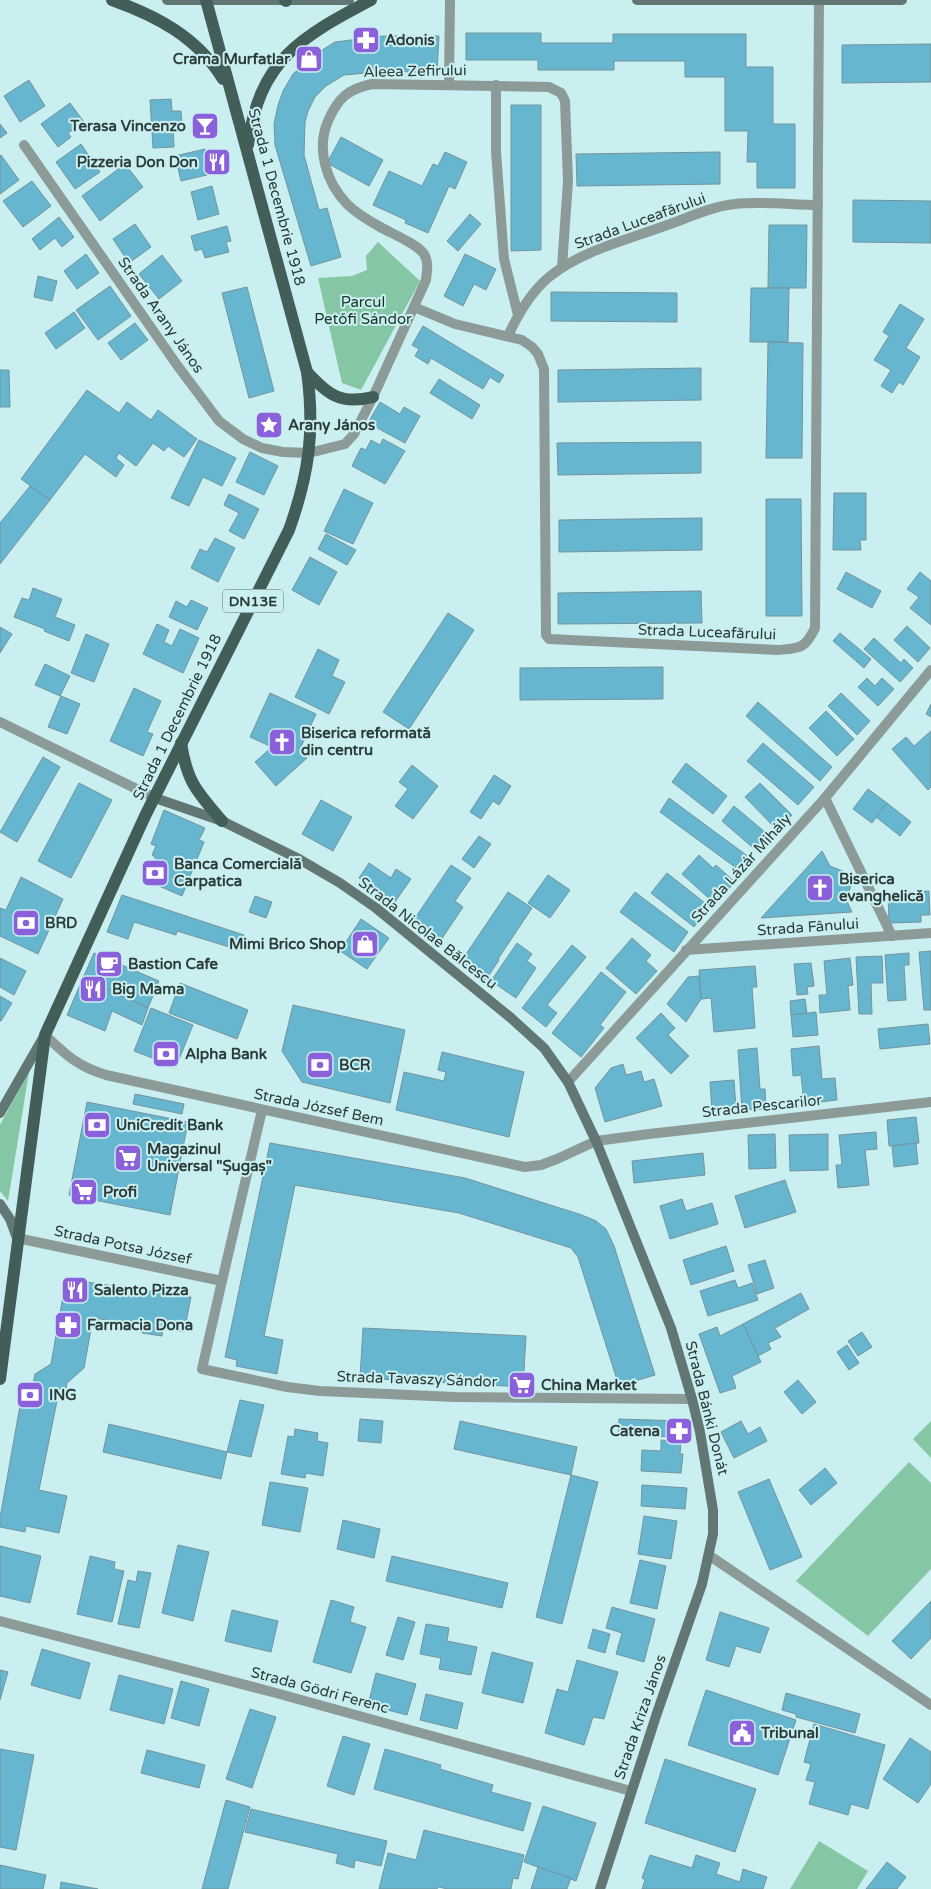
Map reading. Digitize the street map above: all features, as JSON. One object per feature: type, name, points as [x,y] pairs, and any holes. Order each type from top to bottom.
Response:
[{"type":"main road","points":[[112,0],[159,19],[188,38],[209,60],[231,92]]},
{"type":"main road","name":"Strada 1 Decembrie 1918","points":[[45,1034],[181,742],[289,530],[301,495],[309,453],[311,400],[307,372],[206,0]]},
{"type":"main road","points":[[248,150],[250,130],[257,106],[268,79],[278,63],[308,36],[371,0]]},
{"type":"main road","points":[[307,372],[323,388],[335,396],[358,401],[373,397]]},
{"type":"main road","points":[[181,742],[185,766],[192,783],[222,821]]},
{"type":"main road","name":"DN13E","points":[[0,1379],[45,1034]]},
{"type":"street","points":[[167,0],[349,0]]},
{"type":"street","points":[[449,84],[450,0]]},
{"type":"street","points":[[637,0],[902,0]]},
{"type":"street","name":"Strada Luceafărului","points":[[414,307],[455,324],[522,340],[538,354],[544,369],[546,635],[549,639],[778,650],[796,648],[808,642],[814,628],[819,0]]},
{"type":"street","name":"Aleea Zefirului","points":[[309,453],[345,444],[354,434],[373,397],[426,280],[428,265],[424,254],[412,244],[377,225],[348,205],[333,185],[326,170],[323,138],[329,120],[340,99],[356,87],[372,84],[549,86],[561,93],[565,101],[568,180],[562,267]]},
{"type":"street","points":[[496,85],[496,152],[504,259],[518,315]]},
{"type":"street","name":"Strada Arany János","points":[[24,145],[177,365],[219,421],[262,448],[283,452],[309,453]]},
{"type":"street","name":"Strada Luceafărului","points":[[508,336],[518,315],[533,292],[562,267],[588,254],[707,211],[734,204],[818,205]]},
{"type":"street","name":"Strada Lázár Mihály","points":[[568,1082],[825,798],[931,670]]},
{"type":"street","points":[[0,722],[155,798]]},
{"type":"street","name":"Strada Nicolae Bălcescu","points":[[155,798],[222,821],[299,859],[340,883],[376,908],[510,1018],[544,1048],[568,1082]]},
{"type":"street","points":[[825,798],[892,936]]},
{"type":"street","name":"Strada Fânului","points":[[686,950],[931,933]]},
{"type":"street","name":"Strada József Bem","points":[[45,1034],[77,1064],[90,1070],[262,1110],[525,1167],[541,1165],[596,1141]]},
{"type":"street","name":"Strada 1 Decembrie 1918","points":[[0,1113],[45,1034]]},
{"type":"street","name":"Strada Bánki Donát","points":[[568,1082],[596,1141],[671,1328],[692,1399],[705,1456],[714,1510],[710,1556]]},
{"type":"street","name":"Strada Pescarilor","points":[[596,1141],[931,1102]]},
{"type":"street","points":[[222,1281],[262,1110]]},
{"type":"street","points":[[0,1204],[10,1219],[17,1238]]},
{"type":"street","name":"Strada Potsa József","points":[[17,1238],[222,1281]]},
{"type":"street","name":"Strada Tavaszy Sándor","points":[[222,1281],[202,1369],[287,1387],[320,1391],[455,1397],[692,1399]]},
{"type":"street","points":[[710,1556],[931,1705]]},
{"type":"street","name":"Strada Kriza János","points":[[600,1889],[710,1556]]},
{"type":"street","name":"Strada Gödri Ferenc","points":[[0,1621],[286,1696],[632,1791]]},
{"type":"green space","name":"Parcul Petőfi Sándor","points":[[378,242],[420,281],[361,390],[342,383],[318,278],[352,276],[367,270],[366,256]]},
{"type":"green space","points":[[29,1072],[8,1201],[0,1191],[0,1125]]},
{"type":"green space","points":[[931,1421],[931,1458],[913,1439]]},
{"type":"green space","points":[[909,1462],[931,1483],[931,1569],[868,1636],[796,1581]]},
{"type":"green space","points":[[819,1841],[868,1871],[857,1889],[790,1889]]},
{"type":"building","points":[[466,33],[541,33],[541,43],[613,43],[613,34],[746,34],[746,67],[773,67],[773,124],[795,124],[795,188],[757,188],[757,162],[747,162],[748,131],[725,131],[725,77],[685,77],[685,61],[614,61],[614,70],[538,70],[538,60],[466,60]]},
{"type":"building","points":[[383,36],[439,36],[437,73],[388,71],[344,75],[326,86],[315,97],[305,122],[304,155],[319,210],[327,208],[341,257],[311,266],[275,145],[274,124],[278,105],[283,91],[293,74],[319,52],[335,42]]},
{"type":"building","points":[[931,44],[931,82],[842,83],[842,45]]},
{"type":"building","points":[[29,80],[45,106],[20,122],[4,96]]},
{"type":"building","points":[[171,99],[172,111],[181,111],[182,124],[173,124],[174,147],[153,148],[150,100]]},
{"type":"building","points":[[70,103],[84,122],[68,133],[71,137],[58,147],[41,124]]},
{"type":"building","points":[[511,105],[541,105],[541,250],[511,251]]},
{"type":"building","points":[[0,124],[7,133],[0,138]]},
{"type":"building","points":[[341,137],[383,160],[369,186],[327,163]]},
{"type":"building","points":[[81,144],[100,172],[75,189],[56,162]]},
{"type":"building","points":[[205,149],[211,174],[181,181],[175,156]]},
{"type":"building","points":[[445,152],[467,162],[455,189],[449,186],[428,233],[405,223],[406,220],[373,205],[389,171],[422,186],[433,164],[438,166]]},
{"type":"building","points":[[720,152],[720,184],[577,186],[576,154]]},
{"type":"building","points":[[0,156],[19,180],[0,194]]},
{"type":"building","points":[[125,164],[143,187],[100,221],[82,196]]},
{"type":"building","points":[[32,181],[51,206],[23,227],[3,201]]},
{"type":"building","points":[[212,186],[219,214],[198,220],[191,192]]},
{"type":"building","points":[[853,200],[931,201],[931,243],[853,242]]},
{"type":"building","points":[[470,214],[481,224],[458,251],[447,241]]},
{"type":"building","points":[[59,217],[74,237],[62,247],[55,238],[40,250],[32,239]]},
{"type":"building","points":[[135,224],[151,247],[129,263],[113,239]]},
{"type":"building","points":[[769,225],[807,225],[806,288],[768,288]]},
{"type":"building","points":[[227,226],[231,241],[226,242],[229,252],[205,258],[202,249],[195,251],[191,236]]},
{"type":"building","points":[[86,254],[99,273],[77,289],[64,271]]},
{"type":"building","points":[[465,254],[496,269],[486,290],[474,284],[463,306],[444,296]]},
{"type":"building","points":[[162,255],[182,281],[159,299],[139,274]]},
{"type":"building","points":[[38,276],[57,281],[52,301],[34,297]]},
{"type":"building","points":[[110,286],[131,316],[98,340],[76,310]]},
{"type":"building","points":[[247,287],[274,391],[249,398],[222,293]]},
{"type":"building","points":[[751,288],[789,288],[788,342],[750,342]]},
{"type":"building","points":[[551,292],[677,293],[677,322],[551,321]]},
{"type":"building","points":[[900,304],[924,319],[906,348],[920,357],[903,385],[899,382],[892,393],[881,386],[891,370],[874,360],[889,336],[883,332]]},
{"type":"building","points":[[74,312],[85,328],[56,349],[45,333]]},
{"type":"building","points":[[135,323],[148,340],[121,360],[108,343]]},
{"type":"building","points":[[423,326],[504,375],[499,383],[490,377],[483,389],[431,358],[428,364],[415,356],[419,349],[412,345]]},
{"type":"building","points":[[768,342],[803,343],[802,458],[766,458]]},
{"type":"building","points":[[701,368],[701,400],[558,402],[558,370]]},
{"type":"building","points":[[0,370],[9,370],[10,407],[0,407]]},
{"type":"building","points":[[439,379],[480,405],[472,419],[430,393]]},
{"type":"building","points":[[87,390],[119,413],[127,402],[151,420],[158,410],[197,439],[184,457],[168,446],[164,451],[153,443],[136,466],[119,453],[116,458],[124,465],[116,477],[85,454],[50,500],[21,479]]},
{"type":"building","points":[[380,402],[400,414],[404,407],[420,416],[405,443],[368,423]]},
{"type":"building","points":[[383,439],[405,451],[385,484],[352,466],[361,448],[366,450],[371,440],[380,445]]},
{"type":"building","points":[[199,440],[236,458],[222,486],[203,477],[189,506],[171,498]]},
{"type":"building","points":[[701,442],[701,473],[558,475],[557,443]]},
{"type":"building","points":[[250,452],[278,466],[264,495],[236,482]]},
{"type":"building","points":[[30,486],[50,500],[0,564],[0,523]]},
{"type":"building","points":[[344,489],[373,503],[353,544],[324,531]]},
{"type":"building","points":[[834,493],[866,493],[866,540],[860,540],[861,550],[833,550]]},
{"type":"building","points":[[229,494],[259,509],[244,539],[229,531],[239,513],[224,505]]},
{"type":"building","points":[[766,499],[801,499],[802,616],[766,616]]},
{"type":"building","points":[[702,518],[702,550],[559,552],[559,520]]},
{"type":"building","points":[[326,534],[356,550],[347,565],[318,549]]},
{"type":"building","points":[[215,538],[235,548],[218,582],[191,568],[200,549],[207,552]]},
{"type":"building","points":[[310,557],[337,572],[319,605],[292,590]]},
{"type":"building","points":[[846,572],[881,591],[872,608],[837,589]]},
{"type":"building","points":[[920,572],[931,581],[931,625],[910,608],[919,597],[907,589]]},
{"type":"building","points":[[33,588],[62,599],[55,617],[75,625],[69,641],[14,617],[22,598],[29,600]]},
{"type":"building","points":[[701,591],[702,623],[558,624],[558,593]]},
{"type":"building","points":[[191,600],[208,608],[197,630],[169,617],[176,601],[187,607]]},
{"type":"building","points":[[448,613],[474,630],[409,729],[383,712]]},
{"type":"building","points":[[157,624],[169,630],[164,642],[172,646],[180,629],[199,638],[183,673],[143,654]]},
{"type":"building","points":[[907,626],[930,648],[918,662],[894,640]]},
{"type":"building","points":[[0,627],[12,634],[0,653]]},
{"type":"building","points":[[840,633],[871,659],[864,668],[833,641]]},
{"type":"building","points":[[86,634],[109,644],[94,682],[71,673]]},
{"type":"building","points":[[874,638],[901,663],[904,659],[913,668],[900,682],[864,649]]},
{"type":"building","points":[[318,649],[339,660],[332,676],[345,682],[329,714],[295,697]]},
{"type":"building","points":[[45,664],[70,676],[60,696],[35,685]]},
{"type":"building","points":[[663,667],[663,699],[520,700],[520,668]]},
{"type":"building","points":[[867,678],[875,686],[882,678],[894,689],[878,706],[858,687]]},
{"type":"building","points":[[134,688],[161,701],[147,732],[153,734],[143,756],[110,741]]},
{"type":"building","name":"Biserica reformată din centru","points":[[270,693],[316,714],[300,749],[307,758],[276,786],[255,762],[272,747],[250,737]]},
{"type":"building","points":[[841,693],[870,721],[857,735],[828,706]]},
{"type":"building","points":[[61,696],[80,704],[67,734],[48,727]]},
{"type":"building","points":[[758,702],[832,767],[820,781],[746,716]]},
{"type":"building","points":[[931,704],[931,717],[926,714]]},
{"type":"building","points":[[826,711],[854,739],[837,756],[809,728]]},
{"type":"building","points":[[931,731],[931,787],[928,790],[892,749],[906,737],[914,746]]},
{"type":"building","points":[[763,743],[814,787],[798,805],[747,761]]},
{"type":"building","points":[[43,757],[60,767],[17,842],[0,832]]},
{"type":"building","points":[[686,763],[727,796],[713,814],[672,782]]},
{"type":"building","points":[[412,765],[438,786],[413,819],[395,806],[408,789],[399,782]]},
{"type":"building","points":[[494,775],[511,786],[499,805],[493,801],[481,819],[470,812]]},
{"type":"building","points":[[79,783],[112,800],[71,878],[38,861]]},
{"type":"building","points":[[760,783],[792,815],[777,830],[745,797]]},
{"type":"building","points":[[868,789],[887,803],[872,823],[853,809]]},
{"type":"building","points":[[669,798],[753,860],[743,873],[660,812]]},
{"type":"building","points":[[321,800],[352,817],[333,851],[302,834]]},
{"type":"building","points":[[887,803],[911,822],[900,836],[876,817]]},
{"type":"building","points":[[734,806],[772,838],[759,853],[722,821]]},
{"type":"building","points":[[164,810],[205,828],[199,840],[204,842],[182,896],[145,880],[148,874],[142,868],[146,861],[153,863],[156,858],[152,855],[156,846],[151,844]]},
{"type":"building","points":[[479,836],[491,844],[474,868],[462,859]]},
{"type":"building","name":"Biserica evanghelică","points":[[822,851],[830,866],[855,876],[846,899],[852,912],[761,918]]},
{"type":"building","points":[[699,855],[713,868],[716,865],[735,882],[715,904],[682,874]]},
{"type":"building","points":[[369,863],[391,878],[396,869],[411,879],[395,902],[359,878]]},
{"type":"building","points":[[451,865],[471,878],[455,901],[463,907],[441,940],[413,921]]},
{"type":"building","points":[[667,873],[710,907],[694,927],[651,893]]},
{"type":"building","points":[[548,875],[570,890],[550,918],[528,903]]},
{"type":"building","name":"BRD","points":[[21,877],[63,899],[38,954],[0,936],[0,908],[6,910]]},
{"type":"building","points":[[929,891],[930,915],[921,915],[921,922],[889,923],[888,893]]},
{"type":"building","points":[[508,892],[532,908],[485,981],[460,963]]},
{"type":"building","points":[[635,892],[688,932],[674,952],[620,912]]},
{"type":"building","points":[[122,895],[244,935],[239,950],[177,931],[176,935],[134,922],[128,939],[107,932]]},
{"type":"building","points":[[255,896],[272,902],[266,918],[249,912]]},
{"type":"building","name":"Mimi Brico Shop","points":[[361,919],[389,938],[367,969],[340,951]]},
{"type":"building","points":[[632,938],[651,955],[646,961],[657,971],[636,994],[606,968]]},
{"type":"building","points":[[517,943],[532,954],[527,961],[536,968],[516,998],[491,981]]},
{"type":"building","points":[[572,945],[586,957],[547,1005],[557,1013],[546,1027],[522,1008]]},
{"type":"building","points":[[931,951],[931,1010],[924,1010],[919,952]]},
{"type":"building","points":[[94,953],[159,981],[148,1008],[83,978]]},
{"type":"building","points":[[909,953],[909,965],[904,965],[906,1000],[888,1001],[885,955]]},
{"type":"building","points":[[882,956],[883,983],[871,983],[872,1014],[859,1014],[856,957]]},
{"type":"building","points":[[0,958],[26,971],[14,995],[0,987]]},
{"type":"building","points":[[850,958],[853,985],[848,986],[850,1010],[820,1013],[819,995],[827,995],[824,961]]},
{"type":"building","points":[[811,963],[814,986],[807,987],[808,994],[797,995],[794,964]]},
{"type":"building","points":[[755,966],[757,987],[752,987],[755,1028],[714,1032],[711,998],[701,999],[699,970]]},
{"type":"building","points":[[601,972],[626,992],[600,1025],[604,1028],[581,1057],[552,1033]]},
{"type":"building","points":[[699,976],[701,999],[686,1022],[667,1004],[688,977]]},
{"type":"building","points":[[83,978],[148,1008],[142,1025],[112,1011],[105,1031],[67,1015]]},
{"type":"building","points":[[180,983],[248,1010],[237,1039],[169,1013]]},
{"type":"building","points":[[0,996],[12,1003],[1,1021],[0,1021]]},
{"type":"building","points":[[805,999],[807,1013],[791,1015],[790,1001]]},
{"type":"building","points":[[293,1005],[405,1030],[390,1103],[302,1082],[282,1051]]},
{"type":"building","points":[[151,1008],[193,1025],[176,1067],[134,1051]]},
{"type":"building","points":[[816,1012],[818,1035],[793,1037],[791,1015]]},
{"type":"building","points":[[661,1013],[675,1028],[668,1035],[689,1056],[671,1074],[636,1038]]},
{"type":"building","points":[[928,1024],[930,1044],[880,1049],[878,1029]]},
{"type":"building","points":[[819,1046],[822,1079],[835,1078],[837,1100],[804,1104],[801,1075],[793,1076],[791,1049]]},
{"type":"building","points":[[757,1048],[760,1089],[765,1089],[766,1109],[742,1110],[738,1050]]},
{"type":"building","points":[[442,1052],[524,1072],[509,1137],[396,1110],[404,1072],[444,1081],[446,1072],[438,1070]]},
{"type":"building","points":[[623,1064],[626,1075],[641,1071],[644,1082],[654,1079],[662,1106],[605,1122],[595,1088],[611,1068]]},
{"type":"building","points":[[734,1080],[736,1109],[712,1111],[710,1082]]},
{"type":"building","points":[[135,1094],[184,1104],[182,1114],[133,1104]]},
{"type":"building","name":"Magazinul Universal \"Șugaș\"","points":[[87,1102],[188,1122],[170,1215],[69,1195]]},
{"type":"building","points":[[916,1117],[919,1143],[889,1146],[887,1120]]},
{"type":"building","points":[[876,1132],[877,1149],[865,1150],[869,1185],[838,1188],[836,1165],[842,1165],[839,1135]]},
{"type":"building","points":[[775,1134],[776,1168],[749,1169],[748,1135]]},
{"type":"building","points":[[828,1134],[828,1170],[790,1171],[789,1135]]},
{"type":"building","points":[[270,1143],[465,1178],[596,1221],[606,1229],[614,1246],[655,1375],[619,1386],[578,1257],[571,1248],[459,1213],[295,1185],[264,1336],[283,1340],[277,1374],[236,1366],[237,1360],[225,1357]]},
{"type":"building","points":[[916,1143],[918,1164],[894,1167],[892,1146]]},
{"type":"building","points":[[703,1153],[705,1175],[634,1183],[632,1161]]},
{"type":"building","points":[[785,1180],[796,1212],[745,1228],[735,1196]]},
{"type":"building","points":[[682,1199],[686,1211],[712,1203],[718,1224],[670,1239],[660,1206]]},
{"type":"building","points":[[726,1246],[734,1271],[691,1285],[683,1260]]},
{"type":"building","points":[[765,1260],[774,1288],[757,1294],[748,1265]]},
{"type":"building","points":[[66,1279],[191,1297],[184,1332],[163,1328],[162,1336],[142,1333],[143,1325],[93,1318],[84,1368],[67,1383],[65,1397],[58,1396],[39,1490],[67,1496],[59,1533],[26,1526],[25,1532],[0,1527],[23,1389],[32,1389],[35,1374],[51,1364]]},
{"type":"building","points":[[735,1280],[738,1288],[752,1283],[758,1300],[708,1316],[700,1291]]},
{"type":"building","points":[[801,1293],[809,1309],[775,1328],[781,1337],[768,1343],[771,1349],[758,1356],[743,1324]]},
{"type":"building","points":[[743,1324],[761,1362],[732,1376],[736,1388],[720,1393],[699,1334],[717,1327],[720,1336]]},
{"type":"building","points":[[363,1328],[526,1336],[523,1387],[360,1378]]},
{"type":"building","points":[[862,1332],[872,1347],[858,1356],[848,1341]]},
{"type":"building","points":[[847,1345],[859,1363],[849,1370],[837,1352]]},
{"type":"building","points":[[798,1380],[816,1402],[802,1414],[784,1392]]},
{"type":"building","points":[[240,1400],[264,1405],[251,1457],[227,1452]]},
{"type":"building","points":[[360,1419],[383,1421],[381,1443],[358,1441]]},
{"type":"building","points":[[619,1419],[682,1421],[682,1437],[618,1435]]},
{"type":"building","points":[[460,1421],[577,1447],[571,1475],[454,1449]]},
{"type":"building","points":[[741,1421],[748,1434],[760,1427],[767,1441],[734,1458],[721,1432]]},
{"type":"building","points":[[109,1424],[227,1452],[221,1479],[103,1452]]},
{"type":"building","points":[[295,1429],[318,1433],[317,1441],[328,1443],[323,1476],[306,1473],[305,1478],[281,1474],[288,1436],[294,1437]]},
{"type":"building","points":[[661,1440],[681,1442],[680,1454],[683,1454],[681,1473],[641,1471],[642,1450],[661,1451]]},
{"type":"building","points":[[825,1468],[837,1483],[811,1505],[799,1490]]},
{"type":"building","points":[[571,1475],[598,1482],[562,1624],[536,1617]]},
{"type":"building","points":[[769,1479],[802,1557],[770,1570],[738,1492]]},
{"type":"building","points":[[270,1482],[308,1488],[300,1532],[262,1525]]},
{"type":"building","points":[[642,1485],[687,1488],[685,1509],[641,1506]]},
{"type":"building","points":[[644,1516],[677,1521],[671,1559],[638,1554]]},
{"type":"building","points":[[343,1520],[380,1529],[374,1558],[337,1549]]},
{"type":"building","points":[[178,1545],[209,1552],[193,1621],[162,1613]]},
{"type":"building","points":[[0,1546],[41,1556],[30,1603],[0,1596]]},
{"type":"building","points":[[90,1556],[115,1562],[114,1569],[124,1571],[112,1622],[77,1614]]},
{"type":"building","points":[[392,1556],[508,1583],[502,1608],[386,1581]]},
{"type":"building","points":[[640,1560],[666,1566],[657,1609],[630,1603]]},
{"type":"building","points":[[138,1571],[151,1573],[139,1628],[118,1624],[128,1580],[136,1582]]},
{"type":"building","points":[[331,1600],[354,1607],[350,1622],[366,1627],[351,1673],[313,1662]]},
{"type":"building","points":[[931,1601],[931,1638],[911,1659],[892,1641]]},
{"type":"building","points":[[612,1607],[655,1619],[644,1662],[616,1654],[622,1633],[606,1628]]},
{"type":"building","points":[[232,1610],[278,1621],[271,1652],[225,1641]]},
{"type":"building","points":[[720,1612],[769,1628],[760,1653],[736,1646],[729,1667],[706,1660]]},
{"type":"building","points":[[398,1617],[415,1622],[403,1660],[386,1655]]},
{"type":"building","points":[[426,1624],[449,1628],[447,1641],[477,1647],[471,1675],[439,1669],[441,1658],[420,1654]]},
{"type":"building","points":[[593,1629],[610,1634],[605,1653],[588,1648]]},
{"type":"building","points":[[42,1649],[90,1663],[80,1699],[31,1685]]},
{"type":"building","points":[[492,1652],[533,1663],[523,1703],[482,1693]]},
{"type":"building","points":[[577,1660],[618,1672],[604,1719],[593,1717],[584,1745],[545,1733],[557,1689],[568,1692]]},
{"type":"building","points":[[0,1670],[8,1672],[0,1700]]},
{"type":"building","points":[[376,1673],[416,1684],[407,1715],[368,1705]]},
{"type":"building","points":[[119,1675],[173,1689],[164,1724],[110,1710]]},
{"type":"building","points":[[181,1681],[209,1689],[199,1726],[171,1718]]},
{"type":"building","name":"Tribunal","points":[[706,1690],[796,1720],[778,1775],[688,1745]]},
{"type":"building","points":[[786,1693],[860,1714],[855,1733],[796,1717],[796,1714],[782,1710]]},
{"type":"building","points":[[426,1694],[463,1703],[457,1729],[420,1720]]},
{"type":"building","points":[[250,1709],[276,1717],[252,1788],[226,1779]]},
{"type":"building","points":[[814,1724],[885,1745],[868,1809],[851,1804],[848,1815],[809,1804],[815,1782],[806,1780],[811,1764],[804,1762]]},
{"type":"building","points":[[343,1736],[370,1744],[354,1795],[327,1786]]},
{"type":"building","points":[[910,1738],[931,1752],[931,1784],[918,1803],[883,1779]]},
{"type":"building","points":[[0,1749],[34,1755],[16,1850],[0,1847]]},
{"type":"building","points":[[385,1749],[441,1765],[440,1769],[493,1785],[491,1792],[531,1803],[523,1831],[374,1789]]},
{"type":"building","points":[[147,1750],[205,1765],[199,1788],[141,1773]]},
{"type":"building","points":[[665,1759],[756,1789],[735,1852],[645,1823]]},
{"type":"building","points":[[226,1800],[250,1807],[228,1889],[202,1889]]},
{"type":"building","points":[[543,1806],[596,1823],[576,1881],[524,1862]]},
{"type":"building","points":[[251,1809],[387,1841],[381,1866],[355,1860],[354,1868],[336,1863],[338,1854],[245,1832]]},
{"type":"building","points":[[424,1830],[524,1855],[518,1879],[513,1878],[511,1889],[448,1889],[438,1887],[437,1889],[379,1889],[388,1853],[416,1860]]},
{"type":"building","points":[[650,1855],[692,1868],[696,1855],[720,1863],[716,1874],[740,1882],[743,1869],[767,1877],[763,1889],[642,1889],[645,1880],[642,1878]]},
{"type":"building","points":[[887,1862],[906,1877],[897,1889],[866,1889]]},
{"type":"building","points":[[0,1865],[46,1875],[43,1889],[0,1889]]},
{"type":"building","points":[[538,1867],[571,1878],[567,1889],[531,1889]]},
{"type":"building","points":[[61,1882],[98,1889],[60,1889]]},
{"type":"place","name":"Adonis","points":[[366,40]]},
{"type":"place","name":"Crama Murfatlar","points":[[309,59]]},
{"type":"place","name":"Terasa Vincenzo","points":[[205,126]]},
{"type":"place","name":"Pizzeria Don Don","points":[[217,162]]},
{"type":"place","name":"Arany János","points":[[269,425]]},
{"type":"place","name":"Biserica reformată din centru","points":[[282,742]]},
{"type":"place","name":"Banca Comercială Carpatica","points":[[155,873]]},
{"type":"place","name":"Biserica evanghelică","points":[[820,888]]},
{"type":"place","name":"BRD","points":[[26,923]]},
{"type":"place","name":"Mimi Brico Shop","points":[[365,944]]},
{"type":"place","name":"Bastion Cafe","points":[[109,964]]},
{"type":"place","name":"Big Mama","points":[[93,989]]},
{"type":"place","name":"Alpha Bank","points":[[166,1054]]},
{"type":"place","name":"BCR","points":[[320,1065]]},
{"type":"place","name":"UniCredit Bank","points":[[97,1125]]},
{"type":"place","name":"Magazinul Universal \"Șugaș\"","points":[[128,1158]]},
{"type":"place","name":"Profi","points":[[84,1192]]},
{"type":"place","name":"Salento Pizza","points":[[75,1290]]},
{"type":"place","name":"Farmacia Dona","points":[[68,1325]]},
{"type":"place","name":"China Market","points":[[522,1385]]},
{"type":"place","name":"ING","points":[[30,1395]]},
{"type":"place","name":"Catena","points":[[679,1431]]},
{"type":"place","name":"Tribunal","points":[[742,1733]]}]
